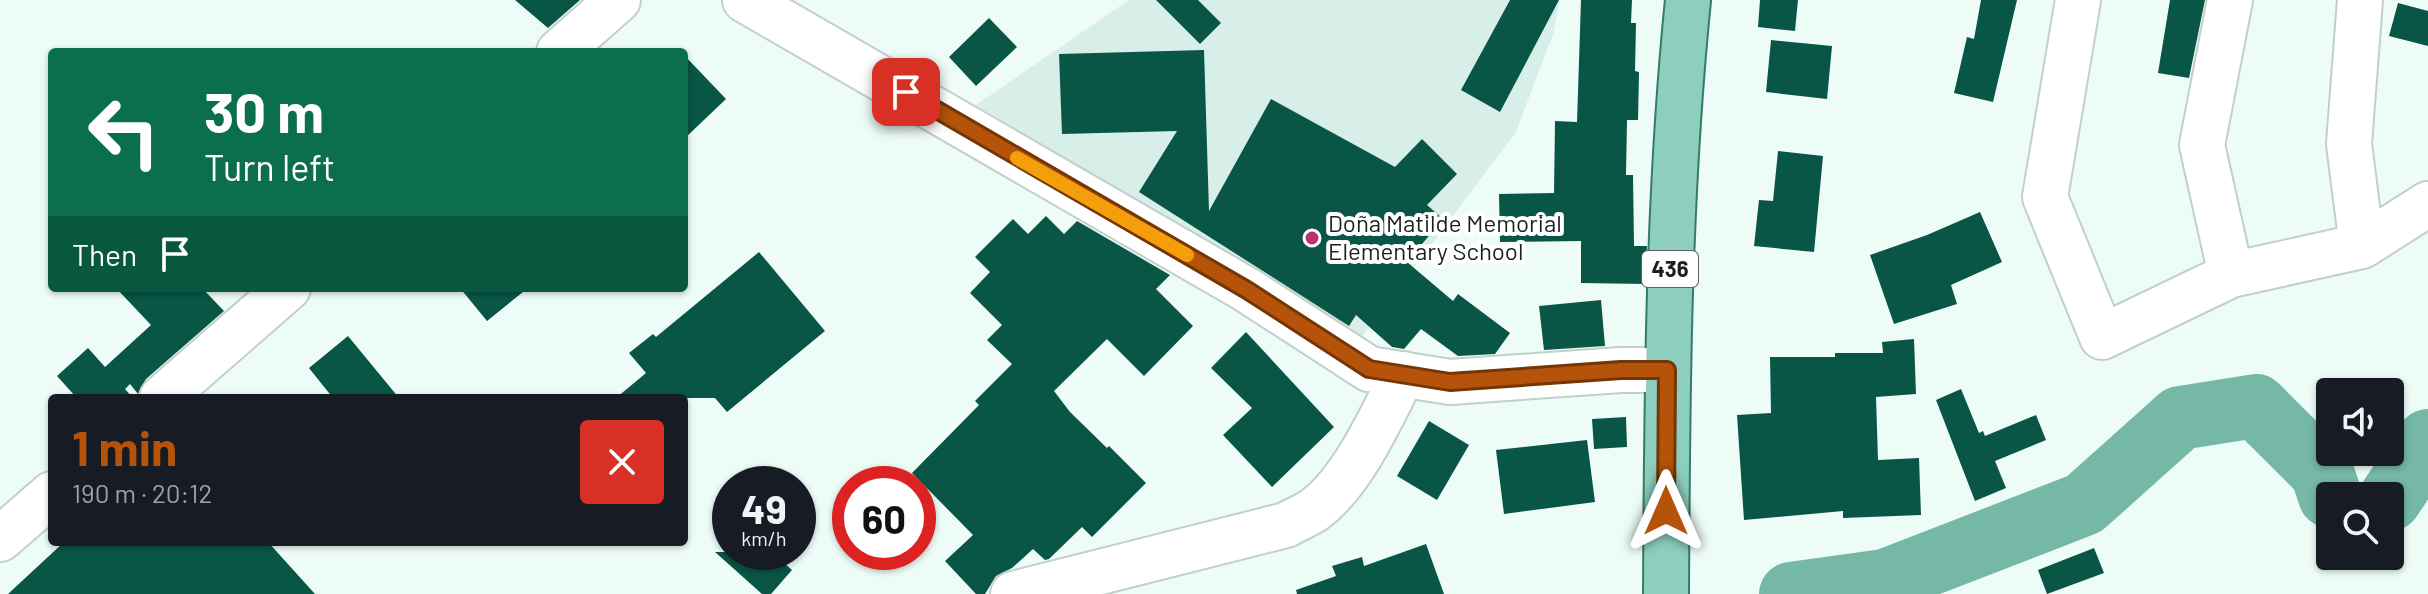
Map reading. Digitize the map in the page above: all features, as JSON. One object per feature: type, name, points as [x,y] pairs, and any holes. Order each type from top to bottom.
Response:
[{"type":"main road","name":"436","points":[[1666,594],[1667,370],[1676,116],[1688,0]]},
{"type":"street","points":[[564,48],[618,0]]},
{"type":"street","points":[[745,0],[1247,290],[1369,369],[1450,382],[1621,370],[1667,370]]},
{"type":"street","points":[[2078,0],[2045,197],[2102,337],[2231,275],[2362,246],[2428,204]]},
{"type":"street","points":[[2230,0],[2202,145],[2231,275]]},
{"type":"street","points":[[2360,0],[2349,144],[2362,246]]},
{"type":"street","points":[[167,394],[283,292]]},
{"type":"street","points":[[1013,594],[1286,525],[1315,509],[1337,488],[1371,437],[1403,374]]},
{"type":"street","points":[[0,539],[48,497]]},
{"type":"shaded area","name":"Doña Matilde Memorial Elementary School","points":[[1129,0],[1560,0],[1553,34],[1516,132],[1356,344],[976,105]]},
{"type":"building","points":[[515,0],[580,0],[548,28]]},
{"type":"building","points":[[1156,0],[1198,0],[1221,23],[1200,44]]},
{"type":"building","points":[[1510,0],[1559,0],[1500,112],[1461,90]]},
{"type":"building","points":[[1581,0],[1632,0],[1631,23],[1636,23],[1635,71],[1639,72],[1638,120],[1627,120],[1626,175],[1633,175],[1634,246],[1647,246],[1645,284],[1581,283],[1581,241],[1500,242],[1499,194],[1554,193],[1555,121],[1577,122]]},
{"type":"building","points":[[1760,0],[1798,0],[1795,31],[1758,27]]},
{"type":"building","points":[[1981,0],[2017,0],[1993,102],[1954,93],[1967,37],[1974,39]]},
{"type":"building","points":[[2170,0],[2205,0],[2189,78],[2158,73]]},
{"type":"building","points":[[2398,3],[2428,11],[2428,46],[2389,36]]},
{"type":"building","points":[[989,18],[1017,47],[976,86],[949,57]]},
{"type":"building","points":[[1771,40],[1832,46],[1827,99],[1766,92]]},
{"type":"building","points":[[1204,50],[1209,211],[1271,99],[1395,167],[1422,139],[1457,174],[1427,205],[1443,219],[1407,262],[1453,301],[1458,294],[1510,333],[1495,354],[1458,356],[1421,329],[1404,349],[1392,347],[1356,315],[1349,326],[1139,192],[1177,131],[1062,134],[1059,54]]},
{"type":"building","points":[[688,59],[726,99],[688,135]]},
{"type":"building","points":[[1778,151],[1823,156],[1814,252],[1754,246],[1759,200],[1773,201]]},
{"type":"building","points":[[1980,212],[2002,262],[1951,285],[1957,304],[1894,324],[1870,255]]},
{"type":"building","points":[[1046,216],[1064,234],[1077,221],[1170,275],[1156,289],[1193,326],[1144,376],[1107,339],[1054,391],[1070,412],[1146,483],[1092,537],[1082,527],[1045,560],[1033,549],[1012,568],[996,576],[985,594],[976,594],[945,561],[973,535],[936,497],[936,466],[919,466],[979,405],[975,401],[1012,364],[987,340],[1002,325],[970,293],[990,272],[975,257],[1013,219],[1028,234]]},
{"type":"building","points":[[759,252],[825,331],[727,412],[715,398],[688,398],[688,394],[621,394],[646,373],[629,353],[653,334],[656,337]]},
{"type":"building","points":[[120,292],[206,292],[224,311],[146,379],[138,394],[130,384],[125,389],[129,394],[73,394],[57,376],[88,348],[105,367],[151,325]]},
{"type":"building","points":[[463,292],[523,292],[487,321]]},
{"type":"building","points":[[1601,300],[1605,346],[1544,350],[1539,306]]},
{"type":"building","points":[[1246,332],[1334,427],[1272,487],[1223,435],[1252,408],[1211,368]]},
{"type":"building","points":[[348,336],[396,394],[330,394],[309,368]]},
{"type":"building","points":[[1914,339],[1916,394],[1876,397],[1878,460],[1919,458],[1921,515],[1843,518],[1843,511],[1744,520],[1737,415],[1771,413],[1770,357],[1883,353],[1882,342]]},
{"type":"building","points":[[1961,389],[1979,433],[1983,431],[1985,436],[2036,415],[2046,440],[1995,461],[2006,488],[1975,501],[1936,400]]},
{"type":"building","points":[[1626,417],[1627,447],[1594,449],[1592,419]]},
{"type":"building","points":[[1429,421],[1469,445],[1437,500],[1397,476]]},
{"type":"building","points":[[1587,440],[1595,502],[1504,514],[1496,450]]},
{"type":"building","points":[[1426,544],[1444,594],[1297,594],[1296,590],[1336,576],[1332,566],[1362,557],[1364,566]]},
{"type":"building","points":[[60,546],[272,546],[315,594],[8,594]]},
{"type":"building","points":[[2094,548],[2104,573],[2047,594],[2038,570]]},
{"type":"building","points":[[735,570],[792,570],[771,594],[762,594]]},
{"type":"waterway","points":[[1791,594],[1885,581],[2084,504],[2180,418],[2256,406],[2322,472],[2325,482]]},
{"type":"waterway","points":[[2401,482],[2428,441]]},
{"type":"slow traffic","points":[[1017,158],[1187,255]]},
{"type":"place","name":"Doña Matilde Memorial Elementary School","points":[[1312,238]]},
{"type":"route","points":[[906,92],[1247,290],[1369,369],[1450,382],[1621,370],[1667,370],[1666,511]]}]
